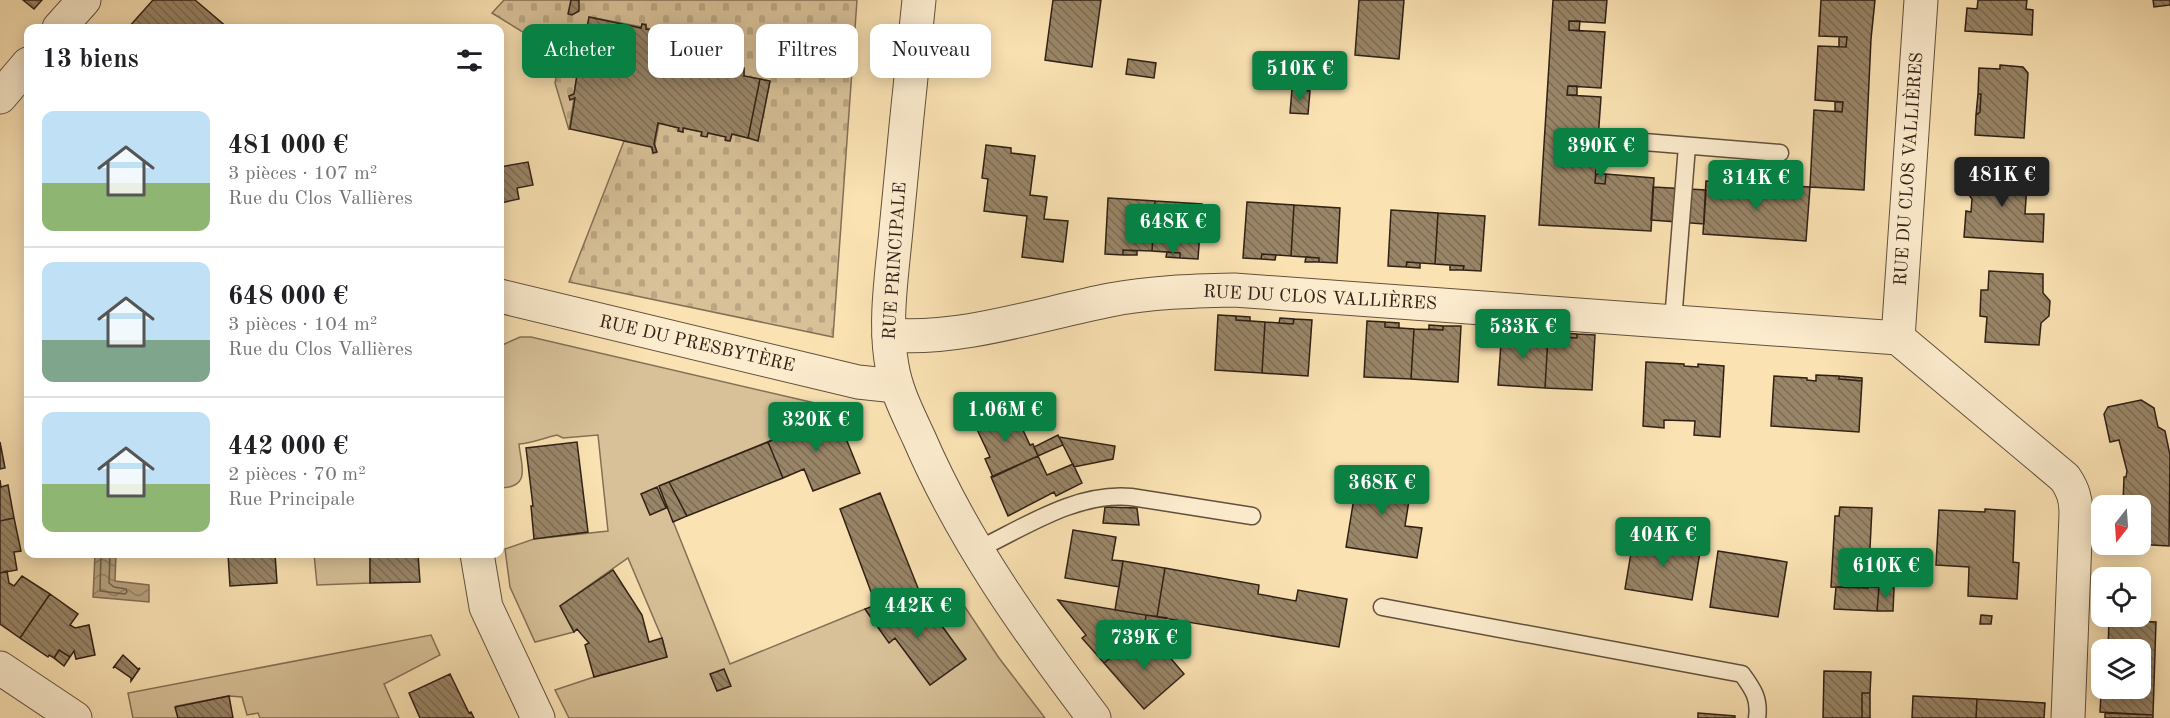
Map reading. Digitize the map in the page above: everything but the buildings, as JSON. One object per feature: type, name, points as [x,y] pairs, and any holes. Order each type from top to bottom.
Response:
[{"type":"street","points":[[63,24],[84,0]]},
{"type":"street","name":"RUE PRINCIPALE","points":[[919,0],[904,139],[889,335],[896,386],[933,470],[977,550],[1036,642],[1094,718]]},
{"type":"street","name":"RUE DU CLOS VALLIÈRES","points":[[889,335],[914,337],[950,333],[1112,300],[1175,292],[1204,291],[1304,294],[1898,338],[1921,0]]},
{"type":"street","points":[[0,97],[24,69]]},
{"type":"street","name":"RUE DU PRESBYTÈRE","points":[[504,297],[858,382],[896,386]]},
{"type":"street","points":[[1898,338],[2065,478],[2072,488],[2076,499],[2076,514],[2068,718]]},
{"type":"street","points":[[478,558],[486,607],[538,718]]},
{"type":"street","points":[[0,668],[75,718]]},
{"type":"lane","points":[[1644,142],[1780,153]]},
{"type":"lane","points":[[1673,321],[1687,146]]},
{"type":"lane","points":[[977,550],[1064,508],[1095,497],[1113,495],[1131,497],[1252,516]]},
{"type":"lane","points":[[1382,607],[1742,674],[1757,694],[1757,718]]},
{"type":"green space","points":[[504,0],[857,0],[855,24],[756,24],[756,78],[851,78],[833,337],[569,282],[624,141],[651,147],[653,152],[656,151],[659,123],[679,128],[678,131],[683,132],[683,128],[702,132],[701,135],[708,133],[726,137],[726,141],[730,141],[732,134],[758,140],[770,81],[744,76],[744,24],[648,24],[648,28],[646,24],[642,24],[642,27],[636,24],[590,17],[588,24],[522,24],[522,32],[492,13]]},
{"type":"green space","points":[[556,78],[577,78],[574,94],[569,96],[570,99],[574,98],[569,130],[555,83]]},
{"type":"green space","points":[[520,337],[531,337],[832,407],[836,414],[659,486],[730,664],[865,609],[889,642],[895,638],[930,685],[966,659],[931,611],[955,592],[999,658],[1045,718],[569,718],[555,690],[667,657],[662,638],[628,558],[560,606],[574,632],[535,642],[510,587],[505,549],[534,539],[608,531],[598,435],[563,438],[557,435],[519,444],[521,479],[517,484],[504,488],[504,344]]},
{"type":"green space","points":[[314,558],[370,558],[370,583],[317,585]]},
{"type":"green space","points":[[431,635],[440,655],[384,684],[399,718],[260,718],[258,713],[247,715],[242,697],[229,696],[176,706],[178,718],[133,718],[128,693]]},
{"type":"water","points":[[95,558],[116,558],[115,581],[149,585],[149,602],[93,597]]}]
